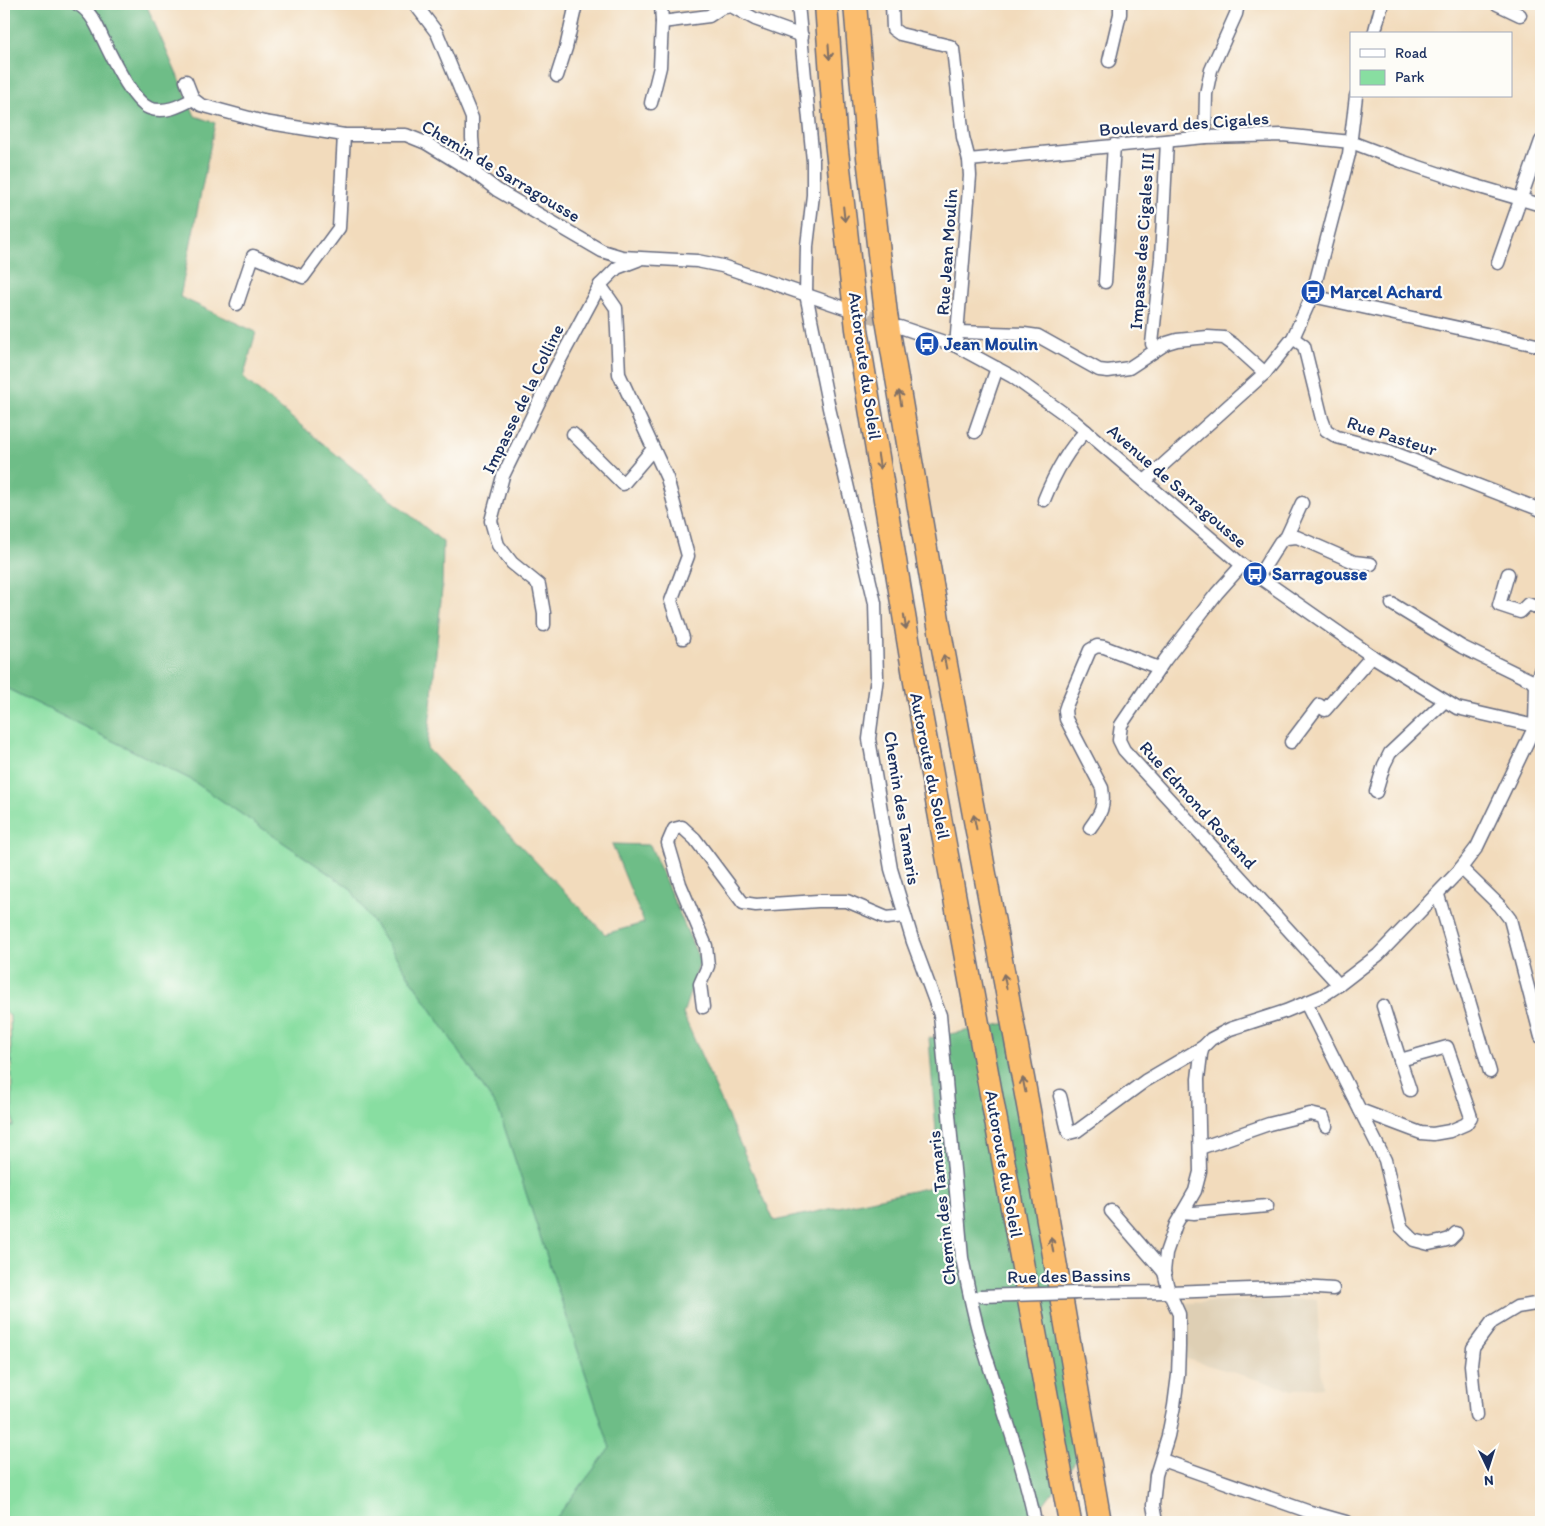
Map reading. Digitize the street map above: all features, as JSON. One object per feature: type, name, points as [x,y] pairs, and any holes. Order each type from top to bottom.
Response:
[{"type":"highway","name":"Autoroute du Soleil","points":[[826,4],[835,132],[857,329],[915,682],[1070,1522]]},
{"type":"highway","name":"Autoroute du Soleil","points":[[856,4],[868,157],[886,314],[942,644],[1028,1106],[1100,1522]]},
{"type":"highway","points":[[1072,1362],[1116,1522]]},
{"type":"highway","points":[[1040,1366],[1060,1522]]},
{"type":"street","points":[[77,4],[88,13],[96,24],[125,82],[139,102],[147,108],[166,110],[193,99],[186,81]]},
{"type":"street","points":[[415,4],[437,33],[472,118],[476,173]]},
{"type":"street","points":[[558,76],[576,4]]},
{"type":"street","points":[[651,102],[660,67],[661,4]]},
{"type":"street","name":"Chemin des Tamaris","points":[[798,4],[813,161],[813,195],[807,246],[806,294],[829,408],[875,603],[877,677],[869,739],[891,869],[905,916],[940,1015],[962,1258],[975,1296],[981,1342],[1017,1449],[1035,1522]]},
{"type":"street","name":"Rue Jean Moulin","points":[[892,4],[893,29],[900,34],[950,46],[952,49],[970,176],[956,346]]},
{"type":"street","points":[[1109,61],[1120,14],[1120,4]]},
{"type":"street","points":[[1205,137],[1206,94],[1211,70],[1236,14],[1238,4]]},
{"type":"street","points":[[1375,32],[1382,4]]},
{"type":"street","points":[[1497,4],[1520,14]]},
{"type":"street","points":[[662,22],[709,16],[721,8],[731,6],[755,18],[802,36]]},
{"type":"street","points":[[1145,482],[1265,373],[1294,338],[1312,296],[1351,142],[1356,98]]},
{"type":"street","name":"Chemin de Sarragousse","points":[[193,99],[201,105],[264,122],[344,135],[406,135],[426,143],[476,173],[497,190],[602,251],[622,257],[697,261],[722,266],[806,294]]},
{"type":"street","points":[[237,304],[253,256],[303,277],[339,228],[344,135]]},
{"type":"street","name":"Boulevard des Cigales","points":[[969,160],[1205,137],[1283,135],[1351,142],[1473,185],[1541,205]]},
{"type":"street","name":"Impasse des Cigales III","points":[[1152,344],[1160,258],[1167,141]]},
{"type":"street","points":[[1498,263],[1522,200],[1541,141]]},
{"type":"street","points":[[1105,282],[1114,146]]},
{"type":"street","name":"Impasse de la Colline","points":[[544,625],[544,612],[539,585],[512,563],[498,545],[491,521],[503,476],[554,370],[600,285],[617,268],[642,258]]},
{"type":"street","points":[[600,285],[616,308],[619,374],[667,478],[688,556],[670,601],[683,638]]},
{"type":"street","points":[[806,294],[845,308]]},
{"type":"street","points":[[1312,296],[1541,346]]},
{"type":"street","name":"Avenue de Sarragousse","points":[[900,328],[956,346],[1013,377],[1086,431],[1242,565],[1372,656],[1457,708],[1538,726]]},
{"type":"street","points":[[958,332],[1038,336],[1099,370],[1108,371],[1129,368],[1167,343],[1177,340],[1208,337],[1224,338],[1234,344],[1265,373]]},
{"type":"street","name":"Rue Pasteur","points":[[1294,338],[1304,346],[1326,430],[1337,437],[1389,451],[1541,510]]},
{"type":"street","points":[[975,432],[997,368]]},
{"type":"street","points":[[1044,500],[1049,487],[1073,444],[1086,431]]},
{"type":"street","points":[[573,434],[622,484],[653,449]]},
{"type":"street","points":[[1286,538],[1302,503]]},
{"type":"street","points":[[1258,577],[1280,542],[1286,538],[1297,537],[1354,562],[1370,564]]},
{"type":"street","name":"Rue Edmond Rostand","points":[[1242,565],[1217,593],[1159,668],[1120,726],[1118,740],[1124,750],[1340,985]]},
{"type":"street","points":[[1508,574],[1499,605],[1520,612],[1528,604],[1541,609]]},
{"type":"street","points":[[1392,604],[1462,647],[1536,683]]},
{"type":"street","points":[[1090,828],[1101,813],[1104,799],[1102,788],[1066,719],[1065,710],[1082,667],[1090,650],[1097,646],[1159,668]]},
{"type":"street","points":[[1291,742],[1319,705],[1326,710],[1372,656]]},
{"type":"street","points":[[1060,1096],[1065,1112],[1066,1129],[1070,1133],[1077,1131],[1145,1081],[1203,1047],[1210,1039],[1230,1029],[1322,996],[1340,985],[1378,955],[1438,895],[1477,847],[1538,726],[1536,683],[1541,668]]},
{"type":"street","points":[[1376,792],[1384,765],[1390,753],[1445,701]]},
{"type":"street","points":[[704,1007],[700,984],[708,966],[706,946],[680,884],[668,843],[674,829],[682,826],[695,839],[743,903],[756,905],[847,901],[887,918],[905,916]]},
{"type":"street","points":[[1461,868],[1500,906],[1510,919],[1541,1037]]},
{"type":"street","points":[[1438,895],[1490,1072]]},
{"type":"street","points":[[1306,1002],[1385,1160],[1401,1227],[1414,1240],[1429,1244],[1442,1242],[1456,1233]]},
{"type":"street","points":[[1383,1006],[1410,1090]]},
{"type":"street","points":[[1156,1522],[1153,1505],[1156,1475],[1162,1460],[1174,1406],[1178,1374],[1178,1314],[1169,1292],[1164,1272],[1166,1253],[1176,1224],[1195,1191],[1200,1172],[1198,1078],[1203,1047]]},
{"type":"street","points":[[1360,1110],[1421,1133],[1441,1133],[1466,1124],[1471,1117],[1469,1108],[1447,1047],[1400,1060]]},
{"type":"street","points":[[1200,1148],[1269,1124],[1310,1114],[1323,1117],[1326,1126]]},
{"type":"street","points":[[1183,1212],[1194,1213],[1266,1206]]},
{"type":"street","points":[[1111,1211],[1164,1272]]},
{"type":"street","name":"Rue des Bassins","points":[[975,1296],[1302,1287],[1333,1289]]},
{"type":"street","points":[[1476,1415],[1471,1365],[1473,1348],[1492,1322],[1517,1307],[1541,1303]]},
{"type":"street","points":[[1162,1460],[1306,1517],[1346,1522]]},
{"type":"shaded area","points":[[1317,1299],[1322,1387],[1292,1390],[1184,1358],[1183,1303]]},
{"type":"green space","points":[[4,4],[146,4],[195,116],[215,123],[180,297],[256,332],[243,378],[443,542],[442,589],[427,748],[605,934],[644,923],[612,844],[650,845],[700,961],[683,1014],[774,1221],[940,1185],[929,1038],[1023,1020],[1086,1447],[1030,1522],[553,1522],[610,1448],[499,1111],[350,888],[190,779],[4,687]]},
{"type":"green space","points":[[4,687],[190,779],[350,888],[499,1111],[610,1448],[553,1522],[4,1522],[4,1126],[13,1126],[10,1015],[4,1010]]},
{"type":"tunnel","points":[[852,310],[890,324]]},
{"type":"place","name":"Marcel Achard","points":[[1313,292]]},
{"type":"place","name":"Jean Moulin","points":[[927,344]]},
{"type":"place","name":"Sarragousse","points":[[1255,574]]}]
